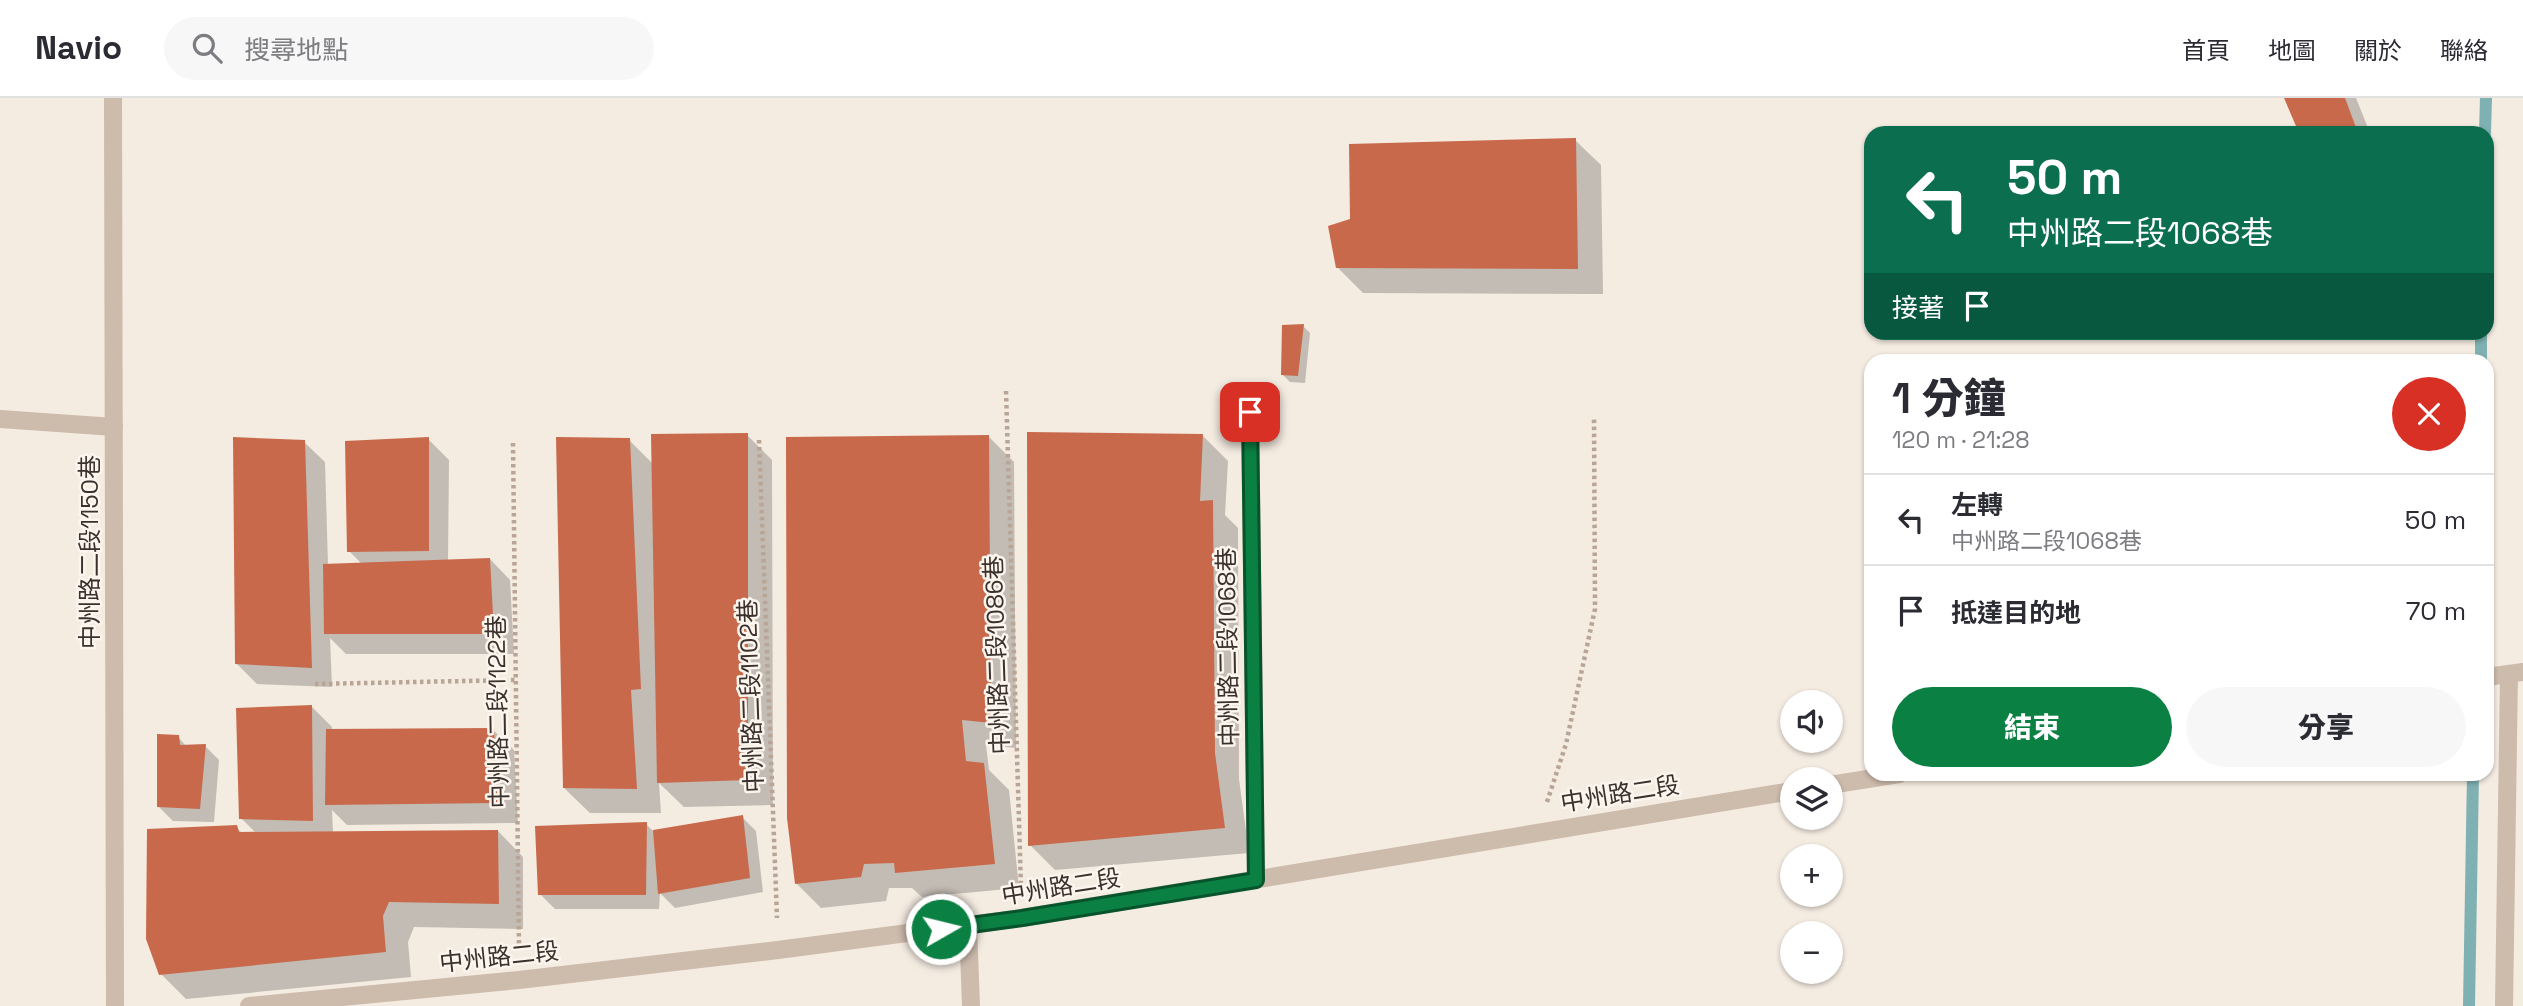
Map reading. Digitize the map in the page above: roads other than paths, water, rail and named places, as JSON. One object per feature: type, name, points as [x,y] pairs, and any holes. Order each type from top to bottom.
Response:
[{"type":"street","name":"中州路二段1150巷","points":[[113,98],[115,1006]]},
{"type":"street","name":"中州路二段1068巷","points":[[1250,412],[1256,880]]},
{"type":"street","points":[[0,419],[114,428]]},
{"type":"street","points":[[2494,676],[2516,673],[2504,1006]]},
{"type":"street","points":[[1843,783],[1864,780]]},
{"type":"street","name":"中州路二段","points":[[249,1006],[519,980],[1022,918],[1780,793]]},
{"type":"street","points":[[968,925],[971,1006]]},
{"type":"waterway","points":[[2485,126],[2486,98]]},
{"type":"waterway","points":[[2481,340],[2481,354]]},
{"type":"waterway","points":[[2469,1006],[2473,781]]}]
